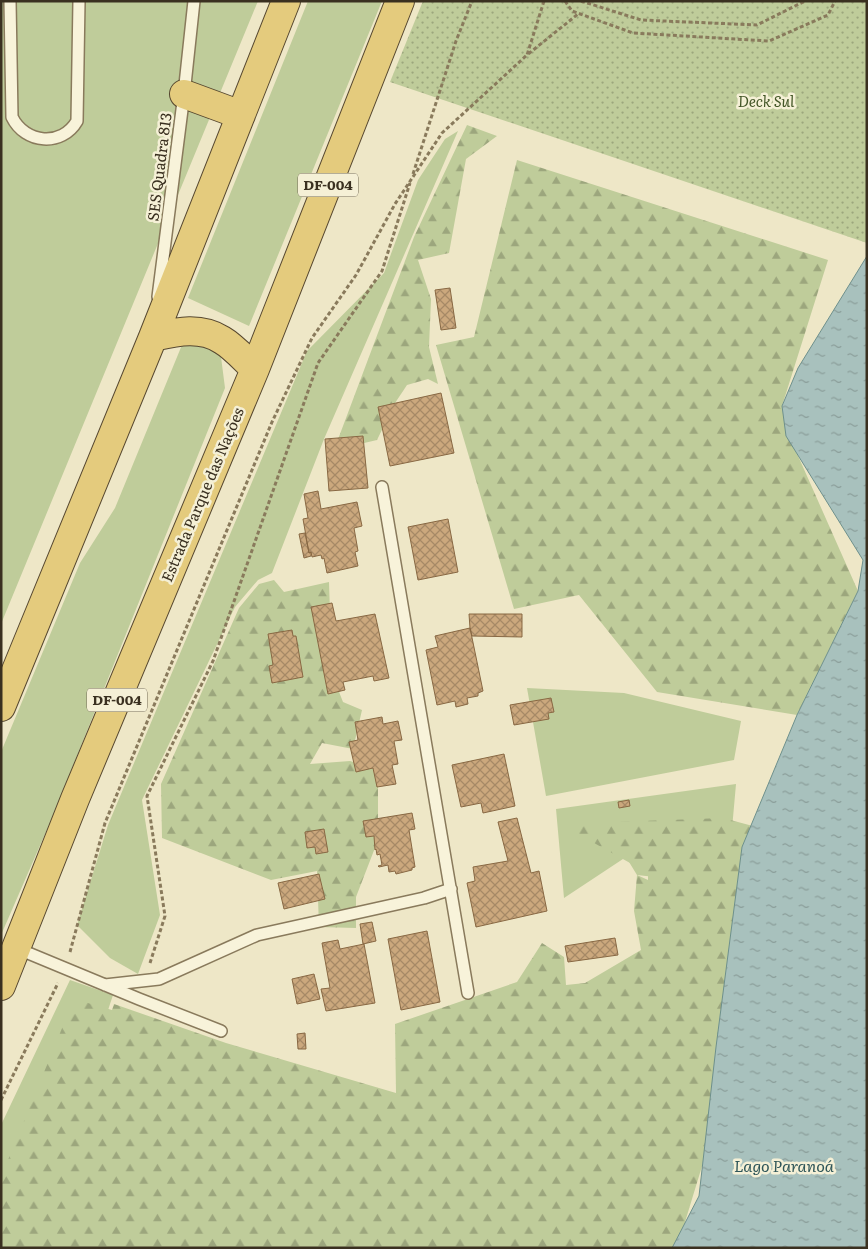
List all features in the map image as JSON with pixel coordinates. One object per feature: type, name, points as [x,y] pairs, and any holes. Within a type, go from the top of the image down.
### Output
[{"type":"highway","points":[[1,707],[153,337],[286,1]]},
{"type":"highway","name":"Estrada Parque das Nações","points":[[1,986],[76,799],[256,369],[400,1]]},
{"type":"highway","points":[[184,94],[241,115]]},
{"type":"highway","points":[[153,337],[180,331],[198,331],[222,340],[256,369]]},
{"type":"lane","points":[[10,1],[12,117],[16,124],[30,135],[49,140],[60,138],[77,121],[79,1]]},
{"type":"lane","name":"SES Quadra 813","points":[[153,337],[194,1]]},
{"type":"lane","points":[[382,487],[468,993]]},
{"type":"lane","points":[[105,985],[159,979],[257,935],[424,898],[451,889]]},
{"type":"lane","points":[[16,948],[222,1030]]},
{"type":"path","points":[[145,980],[165,916],[147,796],[213,661],[318,363],[382,271],[456,41],[472,1]]},
{"type":"path","points":[[527,55],[544,1]]},
{"type":"path","points":[[564,1],[572,11],[633,33],[769,41],[828,16],[835,1]]},
{"type":"path","points":[[581,1],[641,20],[757,25],[805,1]]},
{"type":"path","points":[[1,1100],[65,969],[105,823],[272,422],[312,338],[356,276],[395,204],[442,133],[527,55],[579,14]]},
{"type":"green space","points":[[1,1],[258,1],[1,624]]},
{"type":"green space","points":[[308,1],[382,1],[249,326],[188,298]]},
{"type":"green space","name":"Deck Sul","points":[[423,1],[867,1],[867,243],[390,82]]},
{"type":"green space","points":[[467,125],[497,136],[466,159],[449,253],[418,260],[431,299],[429,347],[438,384],[428,379],[407,385],[395,403],[377,440],[334,450],[414,237]]},
{"type":"green space","points":[[458,131],[324,439],[272,573],[258,580],[235,607],[142,800],[160,915],[138,974],[110,958],[77,925],[108,825],[307,351],[384,273],[418,180],[445,139]]},
{"type":"green space","points":[[517,160],[828,260],[782,406],[795,449],[858,591],[797,715],[657,692],[579,595],[514,609],[436,345],[474,337]]},
{"type":"green space","points":[[184,340],[220,349],[225,388],[52,818],[1,935],[1,752],[80,563],[115,508]]},
{"type":"green space","points":[[274,580],[284,592],[329,582],[332,674],[343,702],[362,710],[353,749],[322,743],[310,764],[350,761],[378,769],[378,840],[356,897],[356,928],[319,927],[317,871],[271,880],[162,838],[161,784],[239,608],[259,584]]},
{"type":"green space","points":[[527,688],[624,693],[741,721],[734,760],[546,796]]},
{"type":"green space","points":[[736,784],[727,885],[637,875],[626,857],[564,898],[556,809]]},
{"type":"green space","points":[[723,818],[779,833],[703,1163],[685,1222],[721,1248],[1,1248],[1,1177],[74,999],[112,1010],[114,1004],[226,1043],[396,1093],[395,1024],[517,982],[542,943],[564,957],[566,985],[585,983],[641,950],[634,911],[637,875],[648,880],[648,873],[560,824]]},
{"type":"green space","points":[[70,980],[113,995],[68,1131],[1,1248],[1,1125]]},
{"type":"water","name":"Lago Paranoá","points":[[867,256],[867,1248],[672,1248],[699,1196],[742,847],[797,715],[858,591],[863,560],[786,436],[782,406],[798,368]]},
{"type":"building","points":[[450,288],[456,328],[441,330],[435,290]]},
{"type":"building","points":[[441,393],[454,453],[390,466],[378,407]]},
{"type":"building","points":[[363,436],[368,488],[329,491],[325,439]]},
{"type":"building","points":[[318,491],[321,509],[357,502],[362,526],[354,528],[358,551],[355,552],[358,566],[327,573],[324,558],[322,559],[321,555],[312,557],[311,552],[309,553],[303,519],[308,518],[304,494]]},
{"type":"building","points":[[448,519],[458,572],[418,580],[408,527]]},
{"type":"building","points":[[305,533],[311,556],[304,558],[299,534]]},
{"type":"building","points":[[332,603],[336,621],[375,614],[389,678],[374,681],[373,676],[343,682],[345,690],[328,694],[311,607]]},
{"type":"building","points":[[469,614],[522,614],[522,637],[472,636]]},
{"type":"building","points":[[470,628],[483,691],[478,693],[478,696],[467,698],[468,704],[456,707],[455,701],[437,705],[426,650],[438,647],[435,636]]},
{"type":"building","points":[[292,630],[293,636],[296,636],[303,677],[272,683],[269,666],[273,665],[268,634]]},
{"type":"building","points":[[551,698],[554,712],[548,713],[549,719],[514,725],[510,705]]},
{"type":"building","points":[[382,717],[383,724],[398,721],[402,740],[394,741],[398,764],[392,765],[396,784],[377,787],[373,768],[356,772],[349,742],[358,740],[355,722]]},
{"type":"building","points":[[504,754],[515,806],[483,813],[481,803],[461,807],[452,765]]},
{"type":"building","points":[[629,800],[630,806],[619,808],[618,802]]},
{"type":"building","points":[[412,813],[415,829],[409,830],[415,867],[412,870],[396,874],[395,871],[389,872],[388,865],[378,866],[382,865],[380,854],[377,855],[375,850],[374,836],[366,837],[363,821]]},
{"type":"building","points":[[517,818],[531,873],[539,871],[547,911],[476,927],[467,883],[475,881],[473,867],[508,861],[498,822]]},
{"type":"building","points":[[324,829],[328,852],[316,854],[315,847],[307,848],[305,832]]},
{"type":"building","points":[[319,874],[325,899],[284,909],[278,883]]},
{"type":"building","points":[[372,922],[376,941],[363,944],[360,924]]},
{"type":"building","points":[[427,931],[440,1002],[401,1010],[388,939]]},
{"type":"building","points":[[615,938],[618,955],[568,962],[565,946]]},
{"type":"building","points":[[338,940],[340,949],[364,944],[375,1003],[326,1011],[321,989],[330,988],[322,943]]},
{"type":"building","points":[[314,974],[320,999],[297,1004],[292,979]]},
{"type":"building","points":[[305,1033],[306,1049],[298,1049],[297,1034]]}]
